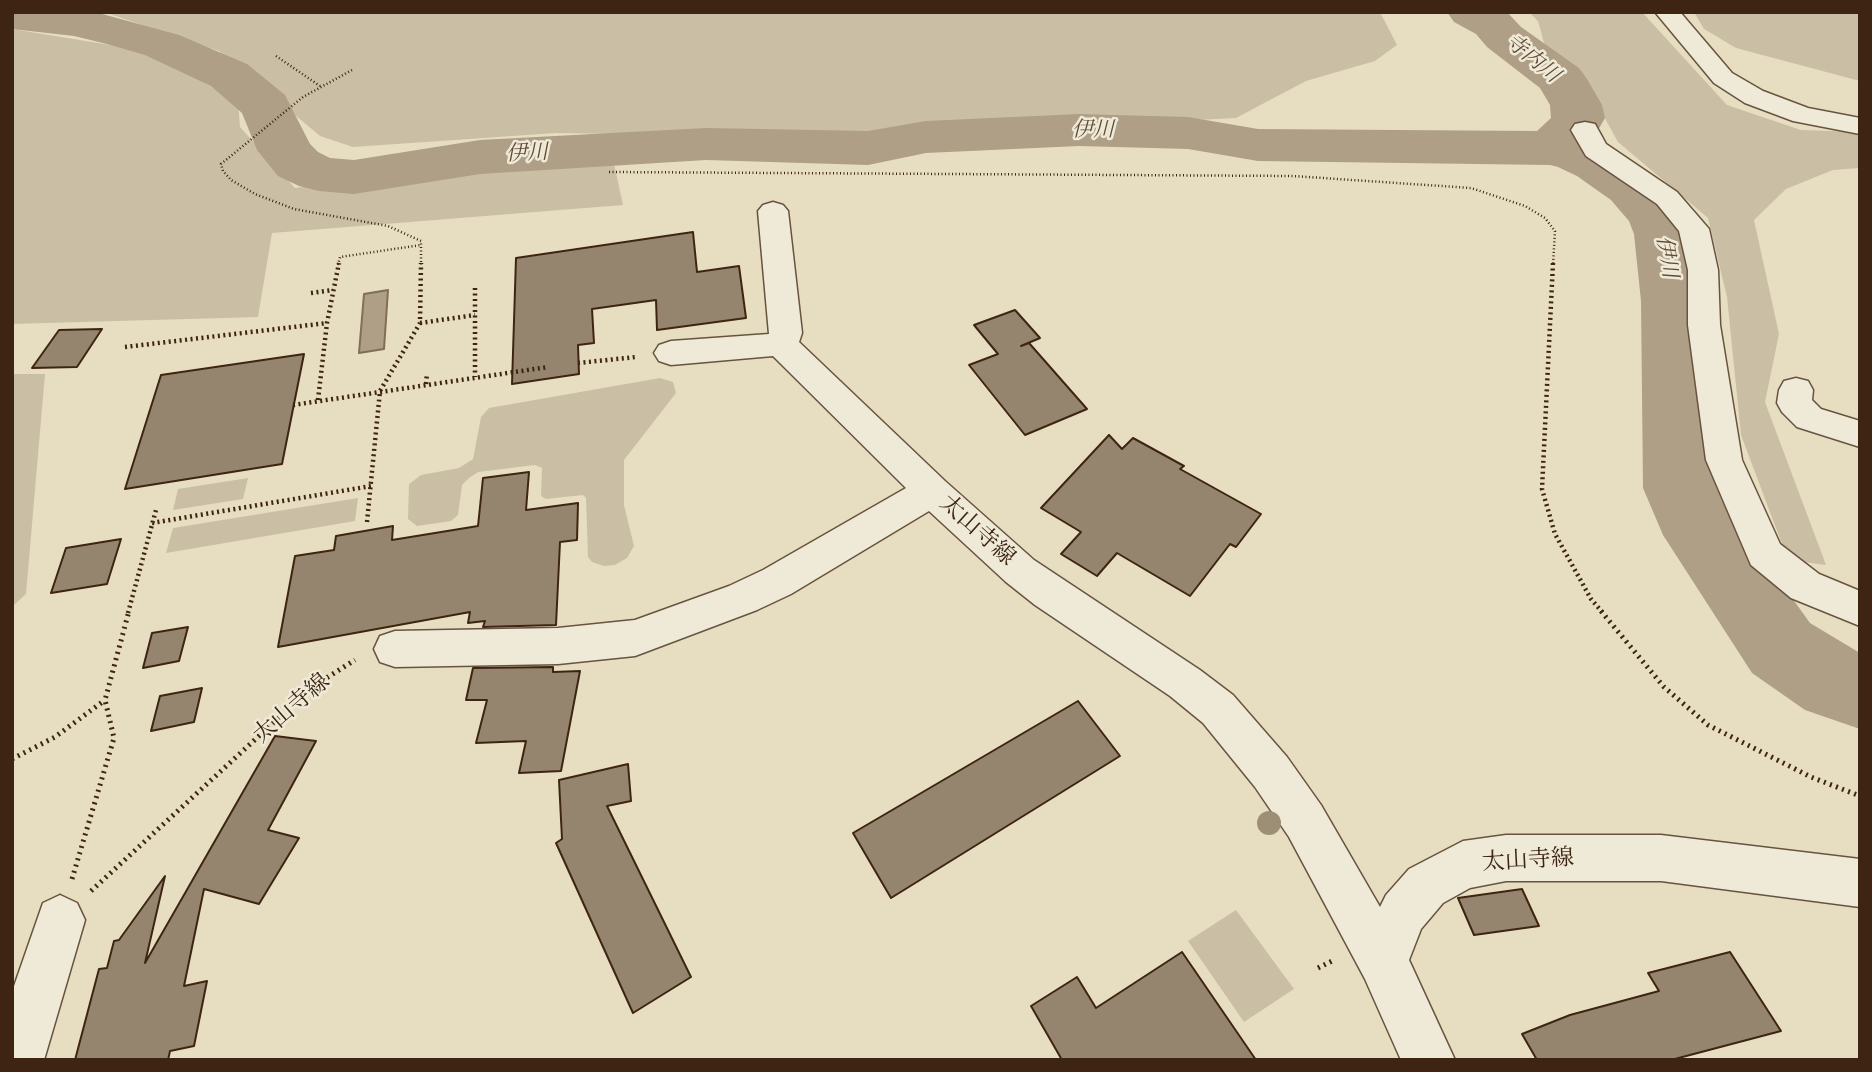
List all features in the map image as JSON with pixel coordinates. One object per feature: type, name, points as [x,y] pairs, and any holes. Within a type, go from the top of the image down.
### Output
[{"type":"street","points":[[1667,12],[1723,78],[1754,97],[1802,115],[1860,126]]},
{"type":"street","points":[[1585,130],[1596,150],[1667,198],[1694,229],[1703,271],[1704,326],[1724,460],[1765,554],[1805,586],[1860,609]]},
{"type":"street","points":[[773,211],[786,333],[781,344]]},
{"type":"street","points":[[671,354],[781,344],[932,491]]},
{"type":"street","points":[[1796,390],[1794,403],[1809,418],[1860,434]]},
{"type":"street","name":"太山寺線","points":[[395,649],[558,646],[635,638],[743,598],[777,582],[932,491],[1020,571],[1185,683],[1218,709],[1271,772],[1305,821],[1382,961]]},
{"type":"street","name":"太山寺線","points":[[1382,961],[1403,912],[1426,886],[1463,865],[1506,858],[1661,858],[1860,883]]},
{"type":"street","points":[[17,1060],[60,920]]},
{"type":"street","points":[[1382,961],[1427,1060]]},
{"type":"path","points":[[275,56],[321,86]]},
{"type":"path","points":[[352,70],[303,97],[221,164],[222,171],[231,180],[255,194],[294,209],[388,226],[421,241],[420,323],[380,391],[367,522]]},
{"type":"path","points":[[609,172],[1293,176],[1471,187],[1525,206],[1545,218],[1555,231],[1542,489],[1555,534],[1591,599],[1664,687],[1708,726],[1811,777],[1860,796]]},
{"type":"path","points":[[318,400],[327,323],[340,257],[421,245]]},
{"type":"path","points":[[475,288],[475,377]]},
{"type":"path","points":[[311,293],[333,290]]},
{"type":"path","points":[[420,323],[475,315]]},
{"type":"path","points":[[125,347],[327,323]]},
{"type":"path","points":[[578,363],[671,354]]},
{"type":"path","points":[[293,405],[548,367]]},
{"type":"path","points":[[426,384],[427,373]]},
{"type":"path","points":[[152,523],[371,486]]},
{"type":"path","points":[[60,920],[114,738],[105,700],[156,510]]},
{"type":"path","name":"太山寺線","points":[[60,920],[312,687],[347,664],[376,651],[395,649]]},
{"type":"path","points":[[12,759],[55,737],[105,700]]},
{"type":"shaded area","points":[[104,12],[1380,12],[1397,45],[1375,61],[1306,81],[1236,118],[851,138],[556,133],[353,147],[320,136],[219,51]]},
{"type":"shaded area","points":[[1529,12],[1642,12],[1727,105],[1801,130],[1860,132],[1860,168],[1833,170],[1786,189],[1754,220],[1779,334],[1765,402],[1826,565],[1788,560],[1741,435],[1727,297],[1708,218],[1618,142],[1591,93],[1546,50],[1538,21]]},
{"type":"shaded area","points":[[1694,12],[1860,12],[1860,81],[1736,48],[1704,29]]},
{"type":"shaded area","points":[[12,29],[123,47],[169,63],[238,101],[240,127],[295,188],[478,163],[613,159],[623,205],[272,233],[258,317],[12,324]]},
{"type":"shaded area","points":[[388,290],[384,349],[359,353],[364,294]]},
{"type":"shaded area","points":[[12,374],[45,374],[26,594],[12,607]]},
{"type":"shaded area","points":[[660,378],[673,382],[676,393],[624,460],[624,505],[634,546],[627,558],[615,565],[604,566],[592,562],[588,557],[586,498],[583,495],[546,499],[541,496],[542,468],[535,465],[478,472],[469,478],[462,485],[458,515],[451,521],[417,526],[408,519],[409,484],[421,475],[459,468],[473,459],[481,417],[489,408]]},
{"type":"shaded area","points":[[248,478],[243,499],[173,510],[178,489]]},
{"type":"shaded area","points":[[358,498],[355,521],[166,553],[173,528]]},
{"type":"shaded area","points":[[1236,910],[1294,989],[1244,1022],[1188,941]]},
{"type":"building","points":[[693,232],[697,272],[739,266],[746,318],[657,330],[656,300],[592,309],[594,343],[578,345],[579,374],[512,384],[516,258]]},
{"type":"building","points":[[1015,310],[1040,338],[1021,346],[1029,343],[1087,409],[1025,435],[969,365],[998,354],[974,325]]},
{"type":"building","points":[[102,329],[77,367],[32,368],[59,330]]},
{"type":"building","points":[[304,354],[282,464],[125,489],[161,375]]},
{"type":"building","points":[[1109,435],[1122,449],[1133,438],[1184,466],[1180,469],[1261,514],[1236,547],[1230,544],[1190,596],[1117,553],[1097,576],[1061,554],[1081,532],[1041,508]]},
{"type":"building","points":[[529,472],[526,510],[578,503],[577,540],[560,542],[556,625],[483,627],[485,621],[468,623],[470,612],[278,647],[295,556],[334,550],[336,536],[393,526],[392,540],[478,526],[483,478]]},
{"type":"building","points":[[121,539],[107,584],[51,593],[66,548]]},
{"type":"building","points":[[188,627],[179,661],[143,668],[152,633]]},
{"type":"building","points":[[553,667],[553,672],[580,671],[561,771],[519,773],[526,741],[476,743],[487,700],[466,700],[473,668]]},
{"type":"building","points":[[202,688],[194,722],[151,731],[160,696]]},
{"type":"building","points":[[1078,701],[1120,756],[891,898],[853,833]]},
{"type":"building","points":[[275,736],[316,741],[268,830],[299,838],[259,904],[204,889],[184,986],[207,981],[194,1046],[170,1051],[168,1060],[75,1060],[99,969],[107,968],[114,941],[119,940],[165,876],[145,963]]},
{"type":"building","points":[[628,764],[631,801],[607,806],[691,977],[633,1013],[556,843],[562,839],[559,780]]},
{"type":"building","points":[[1522,889],[1539,926],[1474,935],[1458,898]]},
{"type":"building","points":[[1182,952],[1256,1060],[1062,1060],[1031,1006],[1077,977],[1096,1008]]},
{"type":"building","points":[[1730,952],[1781,1031],[1671,1060],[1537,1060],[1522,1034],[1570,1015],[1659,991],[1648,973]]},
{"type":"waterway","name":"寺内川","points":[[1471,12],[1493,24],[1504,37],[1561,79],[1576,105],[1578,118],[1573,129],[1551,148]]},
{"type":"waterway","name":"伊川","points":[[12,15],[74,22],[119,32],[162,45],[229,75],[266,106],[285,150],[298,164],[319,174],[354,177],[480,157],[706,144],[868,148],[926,137],[1079,130],[1188,133],[1258,145],[1551,148]]},
{"type":"waterway","name":"伊川","points":[[1551,148],[1578,155],[1597,164],[1631,188],[1656,216],[1664,234],[1673,301],[1680,488],[1690,514],[1781,648],[1835,683],[1860,691]]}]
